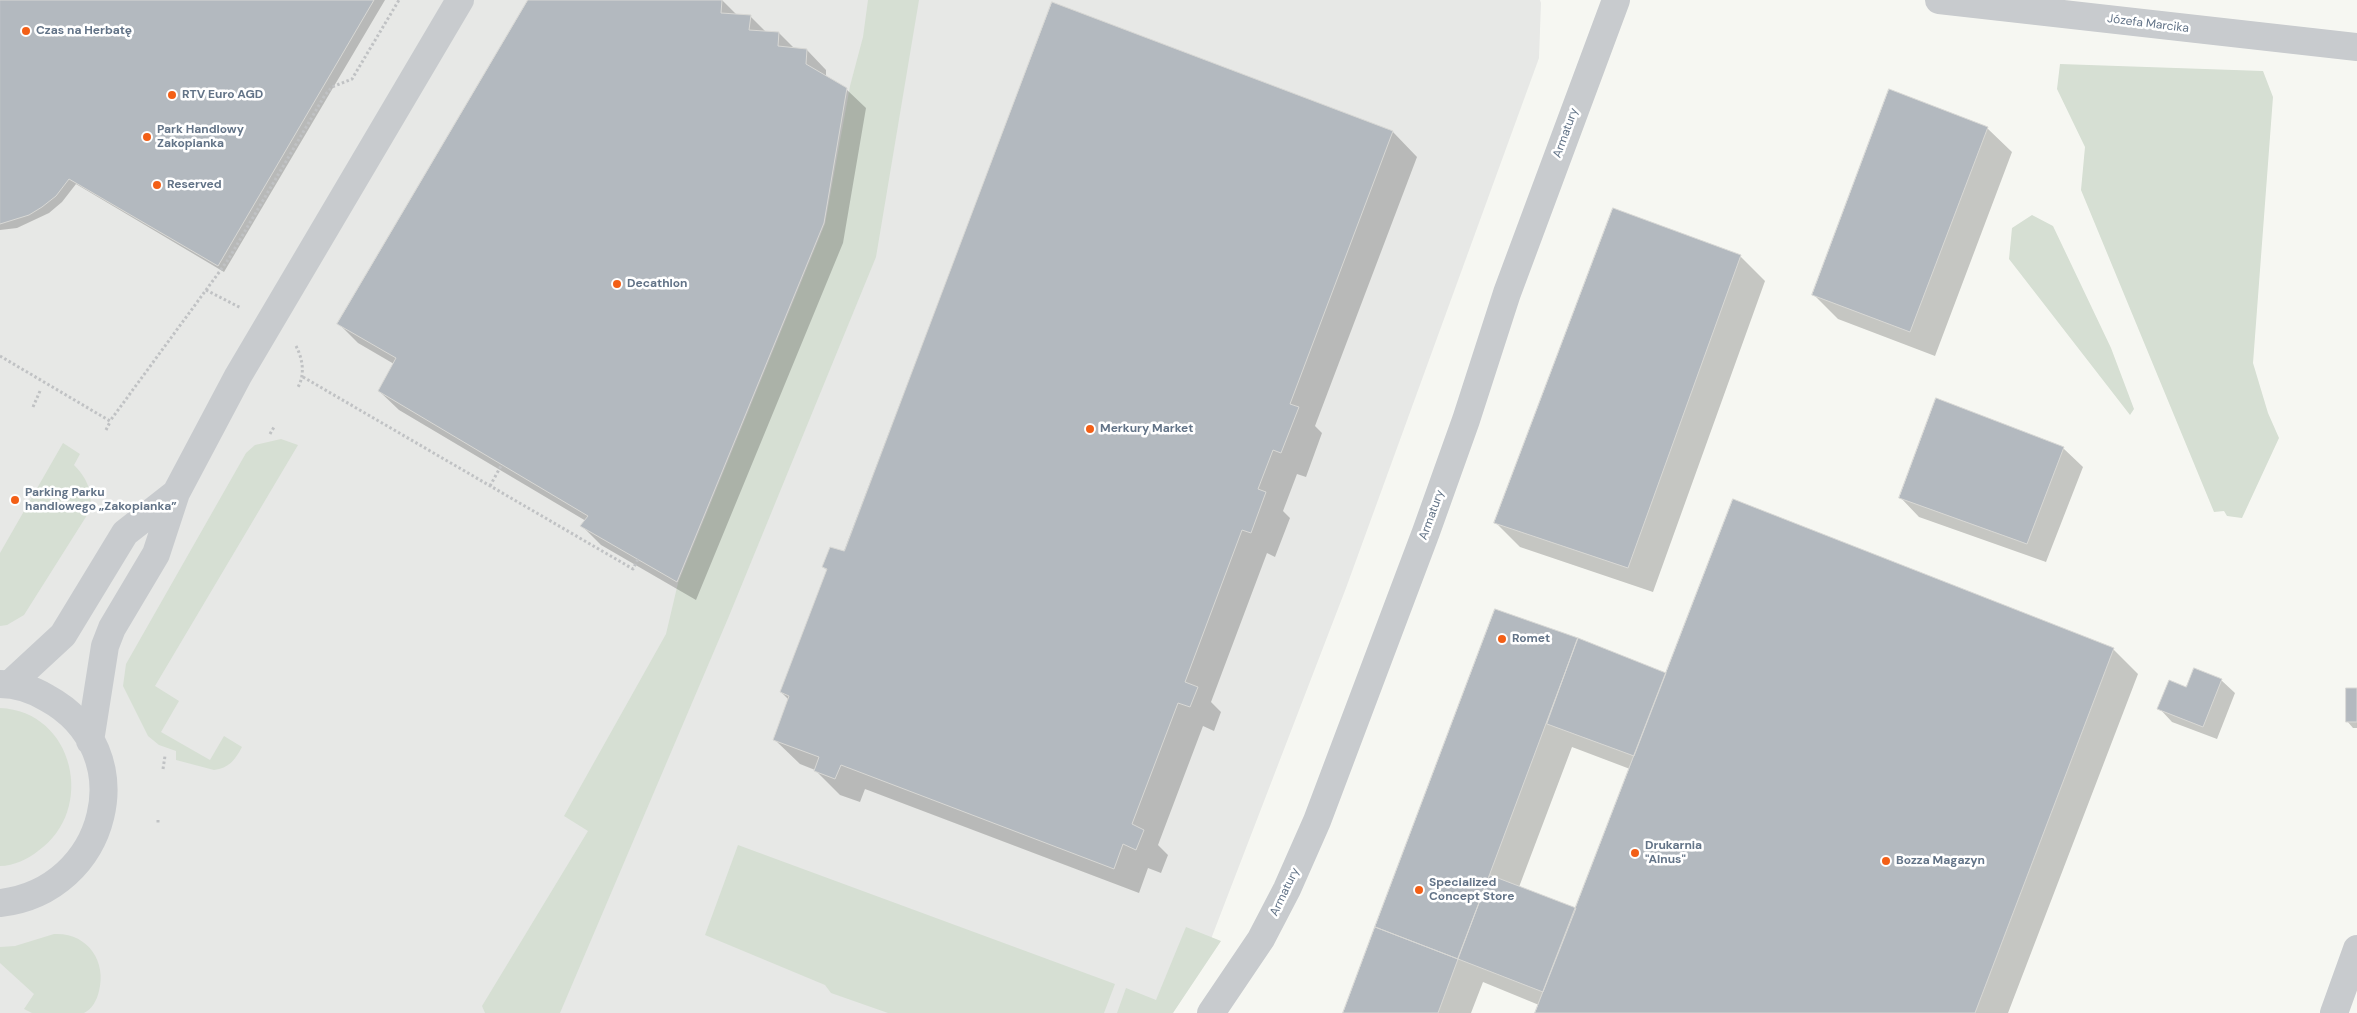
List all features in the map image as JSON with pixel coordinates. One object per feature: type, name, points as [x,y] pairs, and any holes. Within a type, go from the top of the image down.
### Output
[{"type":"street","points":[[90,741],[104,646],[112,628],[156,554],[176,493],[238,376],[460,0]]},
{"type":"street","name":"Armatury","points":[[1211,1013],[1261,939],[1287,890],[1317,821],[1426,532],[1466,420],[1507,293],[1616,0]]},
{"type":"street","name":"Józefa Marcika","points":[[1939,0],[2357,47]]},
{"type":"street","points":[[5,684],[63,635],[125,533],[176,493]]},
{"type":"street","points":[[0,903],[24,899],[45,890],[64,878],[82,859],[95,835],[102,810],[103,784],[99,762],[90,741],[76,720],[57,703],[35,691],[5,684]]},
{"type":"street","points":[[2334,1013],[2357,948]]},
{"type":"path","points":[[106,430],[110,421],[228,260],[325,96],[332,87],[352,79],[399,0]]},
{"type":"path","points":[[206,290],[245,310]]},
{"type":"path","points":[[292,339],[299,352],[303,377],[298,387]]},
{"type":"path","points":[[0,356],[110,421]]},
{"type":"path","points":[[303,377],[633,569],[638,559]]},
{"type":"path","points":[[33,407],[40,391]]},
{"type":"path","points":[[270,434],[274,427]]},
{"type":"path","points":[[490,486],[502,464]]},
{"type":"path","points":[[163,769],[165,756]]},
{"type":"path","points":[[158,820],[158,825]]},
{"type":"shaded area","points":[[0,0],[1540,0],[1541,3],[1539,58],[1346,588],[1211,939],[1154,1013],[0,1013]]},
{"type":"shaded area","points":[[868,0],[919,0],[876,257],[729,616],[560,1013],[485,1013],[482,1006],[588,831],[564,816],[666,634],[678,583],[825,224],[850,86],[863,37]]},
{"type":"shaded area","points":[[2060,64],[2263,71],[2273,97],[2253,363],[2268,413],[2279,438],[2242,518],[2227,516],[2224,511],[2214,512],[2081,190],[2085,147],[2057,89]]},
{"type":"shaded area","points":[[2032,215],[2053,226],[2111,348],[2134,409],[2130,415],[2009,259],[2012,228]]},
{"type":"shaded area","points":[[281,439],[298,445],[155,686],[179,701],[161,732],[210,760],[224,736],[242,747],[231,763],[214,770],[176,760],[176,751],[159,745],[148,736],[123,686],[126,664],[246,453],[255,445]]},
{"type":"shaded area","points":[[63,443],[80,454],[74,465],[83,475],[90,492],[89,512],[24,615],[7,625],[0,626],[0,553]]},
{"type":"shaded area","points":[[0,708],[25,713],[45,726],[60,744],[69,765],[71,789],[67,812],[56,833],[30,857],[5,866],[0,866]]},
{"type":"shaded area","points":[[738,845],[1115,984],[1104,1013],[888,1013],[831,993],[825,985],[705,935]]},
{"type":"shaded area","points":[[1186,927],[1221,941],[1173,1013],[1117,1013],[1126,988],[1156,1000]]},
{"type":"shaded area","points":[[54,934],[66,935],[85,943],[97,959],[101,980],[99,991],[94,1004],[84,1013],[32,1013],[24,1009],[34,994],[0,963],[0,947],[15,946]]},
{"type":"building","name":"Park Handlowy Zakopianka","points":[[0,0],[374,0],[218,266],[69,179],[56,196],[42,207],[29,215],[0,224]]},
{"type":"building","points":[[528,0],[722,0],[721,13],[751,15],[749,30],[779,32],[778,46],[807,49],[806,64],[847,88],[824,223],[677,582],[580,526],[588,516],[378,391],[396,358],[337,324]]},
{"type":"building","name":"Merkury Market","points":[[1052,2],[1393,131],[1290,404],[1299,407],[1281,453],[1273,450],[1258,489],[1266,492],[1251,533],[1242,530],[1185,682],[1198,687],[1190,707],[1178,703],[1132,824],[1144,830],[1136,850],[1123,844],[1114,869],[841,765],[835,779],[814,771],[819,757],[773,740],[789,696],[780,692],[827,569],[822,567],[830,547],[844,551]]},
{"type":"building","points":[[1889,89],[1988,127],[1910,332],[1812,295]]},
{"type":"building","points":[[1613,208],[1741,255],[1628,568],[1494,523]]},
{"type":"building","points":[[1936,398],[2064,447],[2027,544],[1899,498]]},
{"type":"building","points":[[1733,499],[2114,648],[1975,1013],[1535,1013]]},
{"type":"building","points":[[1495,609],[1578,638],[1458,959],[1375,927]]},
{"type":"building","points":[[1578,638],[1666,673],[1634,756],[1547,724]]},
{"type":"building","points":[[2194,668],[2222,679],[2203,727],[2157,709],[2169,680],[2186,687]]},
{"type":"building","points":[[2346,688],[2357,688],[2357,722],[2346,722]]},
{"type":"building","points":[[1490,875],[1576,908],[1543,992],[1458,959]]},
{"type":"building","points":[[1375,927],[1458,959],[1438,1013],[1343,1013]]},
{"type":"place","name":"Czas na Herbatę","points":[[26,31]]},
{"type":"place","name":"RTV Euro AGD","points":[[172,95]]},
{"type":"place","name":"Park Handlowy Zakopianka","points":[[147,137]]},
{"type":"place","name":"Reserved","points":[[157,185]]},
{"type":"place","name":"Decathlon","points":[[617,284]]},
{"type":"place","name":"Merkury Market","points":[[1090,429]]},
{"type":"place","name":"Parking Parku handlowego „Zakopianka”","points":[[15,500]]},
{"type":"place","name":"Romet","points":[[1502,639]]},
{"type":"place","name":"Drukarnia \"Alnus\"","points":[[1635,853]]},
{"type":"place","name":"Bozza Magazyn","points":[[1886,861]]},
{"type":"place","name":"Specialized Concept Store","points":[[1419,890]]}]
